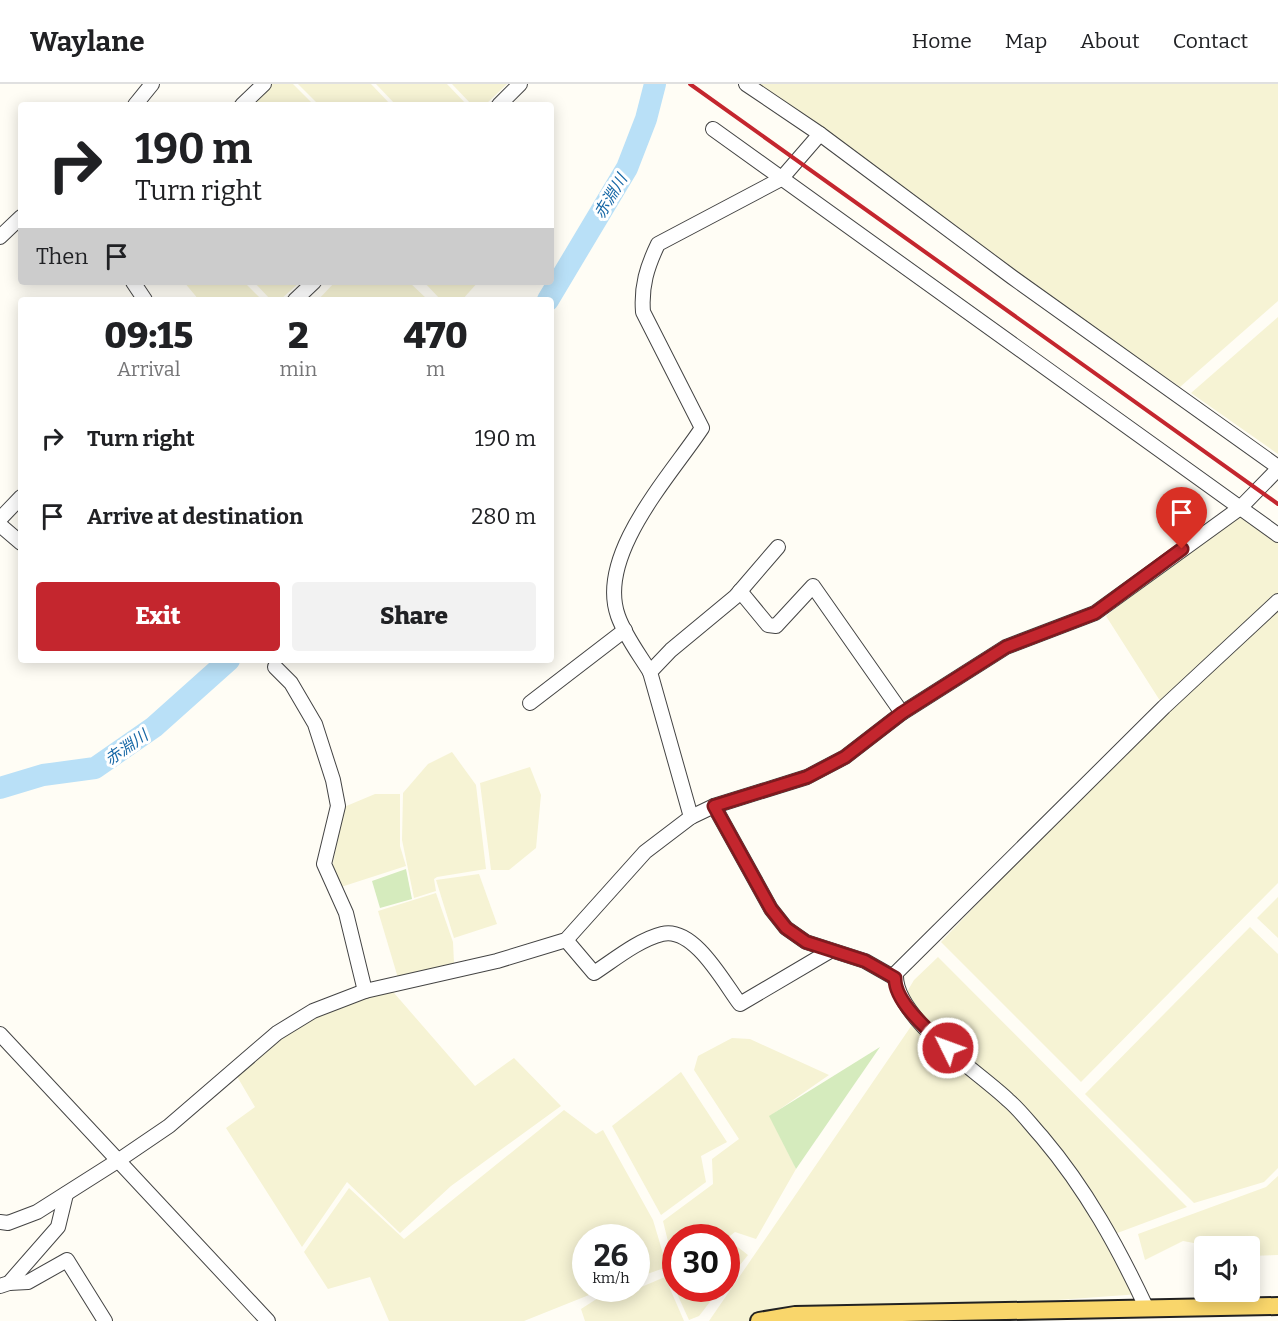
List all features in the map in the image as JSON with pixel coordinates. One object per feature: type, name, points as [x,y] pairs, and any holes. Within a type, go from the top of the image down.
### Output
[{"type":"main road","points":[[759,1321],[795,1315],[1278,1306]]},
{"type":"street","points":[[245,102],[264,84]]},
{"type":"street","points":[[501,102],[520,84]]},
{"type":"street","points":[[0,1222],[8,1223],[24,1218],[119,1160],[169,1126],[277,1033],[313,1011],[365,992],[497,961],[566,940],[638,859],[691,817],[714,806],[807,777],[845,757],[902,713],[1006,647],[1095,613],[1240,508],[1278,468],[1012,278],[820,134],[746,84]]},
{"type":"street","points":[[137,102],[149,86]]},
{"type":"street","points":[[713,129],[1278,534]]},
{"type":"street","points":[[691,817],[650,672],[617,614],[613,586],[623,552],[640,514],[702,428],[643,312],[641,291],[648,265],[658,244],[781,179],[820,134]]},
{"type":"street","points":[[0,237],[18,220]]},
{"type":"street","points":[[298,297],[311,285]]},
{"type":"street","points":[[0,519],[18,500]]},
{"type":"street","points":[[0,525],[18,540]]},
{"type":"street","points":[[650,672],[740,591],[778,547]]},
{"type":"street","points":[[740,591],[768,625],[776,626],[813,586],[902,713]]},
{"type":"street","points":[[1147,1309],[1093,1204],[1051,1149],[1010,1101],[915,1017],[901,996],[895,978],[896,973],[1164,707],[1278,601]]},
{"type":"street","points":[[530,703],[625,630]]},
{"type":"street","points":[[275,668],[291,683],[315,724],[333,780],[338,806],[324,864],[346,913],[365,992]]},
{"type":"street","points":[[714,806],[771,909],[786,928],[806,942],[865,961],[895,978]]},
{"type":"street","points":[[566,940],[594,973],[647,940],[664,933],[685,938],[701,950],[740,1004],[830,951]]},
{"type":"street","points":[[0,1034],[268,1321]]},
{"type":"street","points":[[5,1285],[58,1227],[66,1194]]},
{"type":"street","points":[[5,1285],[28,1282],[67,1260],[105,1321]]},
{"type":"shaded area","points":[[271,84],[293,84],[311,102],[253,102]]},
{"type":"shaded area","points":[[298,84],[371,84],[388,102],[316,102]]},
{"type":"shaded area","points":[[376,84],[447,84],[464,102],[393,102]]},
{"type":"shaded area","points":[[452,84],[507,84],[488,102],[469,102]]},
{"type":"shaded area","points":[[745,84],[1278,84],[1278,301],[1180,387]]},
{"type":"shaded area","points":[[186,285],[247,285],[259,297],[196,297]]},
{"type":"shaded area","points":[[257,285],[297,285],[283,297],[268,297]]},
{"type":"shaded area","points":[[332,285],[412,285],[425,297],[321,297]]},
{"type":"shaded area","points":[[427,285],[475,285],[465,297],[438,297]]},
{"type":"shaded area","points":[[1278,317],[1278,454],[1191,393]]},
{"type":"shaded area","points":[[1235,510],[1278,542],[1278,883],[1081,1082],[941,942],[1164,707],[1106,616]]},
{"type":"shaded area","points":[[452,752],[476,785],[486,869],[437,877],[434,879],[436,891],[414,898],[402,840],[403,793],[428,764]]},
{"type":"shaded area","points":[[530,767],[541,795],[536,848],[509,870],[491,870],[480,783]]},
{"type":"shaded area","points":[[375,794],[400,794],[400,846],[406,866],[341,887],[332,868],[344,807]]},
{"type":"shaded area","points":[[479,874],[497,924],[454,938],[436,880]]},
{"type":"shaded area","points":[[436,893],[453,942],[454,963],[398,978],[378,911]]},
{"type":"shaded area","points":[[1278,897],[1278,938],[1257,918]]},
{"type":"shaded area","points":[[1250,927],[1278,954],[1278,1168],[1264,1182],[1194,1203],[1085,1094]]},
{"type":"shaded area","points":[[938,957],[1187,1207],[1112,1235],[1140,1294],[768,1321],[709,1321],[722,1302],[740,1302],[740,1276],[916,1019],[905,995],[914,980]]},
{"type":"shaded area","points":[[388,986],[475,1086],[514,1058],[561,1106],[451,1186],[400,1233],[347,1182],[302,1247],[226,1128],[255,1107],[235,1073],[302,1022]]},
{"type":"shaded area","points":[[732,1038],[750,1039],[829,1075],[770,1116],[796,1169],[756,1239],[740,1234],[740,1224],[664,1224],[663,1221],[713,1184],[712,1159],[739,1139],[694,1070],[698,1056]]},
{"type":"shaded area","points":[[681,1072],[727,1142],[701,1156],[706,1182],[661,1215],[612,1126]]},
{"type":"shaded area","points":[[564,1110],[596,1134],[603,1130],[653,1220],[662,1250],[662,1269],[650,1273],[650,1224],[572,1224],[572,1302],[524,1321],[389,1321],[370,1277],[328,1289],[304,1252],[349,1188],[404,1239]]},
{"type":"shaded area","points":[[1278,1176],[1278,1255],[1260,1256],[1260,1236],[1194,1236],[1194,1243],[1183,1241],[1145,1260],[1138,1234],[1266,1187]]},
{"type":"shaded area","points":[[740,1249],[748,1255],[740,1265]]},
{"type":"shaded area","points":[[662,1278],[662,1302],[676,1302],[684,1321],[585,1321],[581,1309],[592,1302],[650,1302],[650,1283]]},
{"type":"shaded area","points":[[681,1302],[710,1302],[699,1316],[689,1320]]},
{"type":"green space","points":[[406,869],[412,899],[380,908],[372,881]]},
{"type":"green space","points":[[880,1047],[796,1169],[769,1116]]},
{"type":"waterway","name":"赤淵川","points":[[550,297],[627,168],[646,119],[655,84]]},
{"type":"waterway","name":"赤淵川","points":[[0,788],[43,775],[95,768],[154,727],[226,663]]},
{"type":"railway","points":[[690,84],[1278,504]]},
{"type":"route","points":[[948,1048],[915,1017],[901,996],[895,978],[865,961],[806,942],[786,928],[771,909],[714,806],[807,777],[845,757],[902,713],[1006,647],[1095,613],[1182,549]]}]
